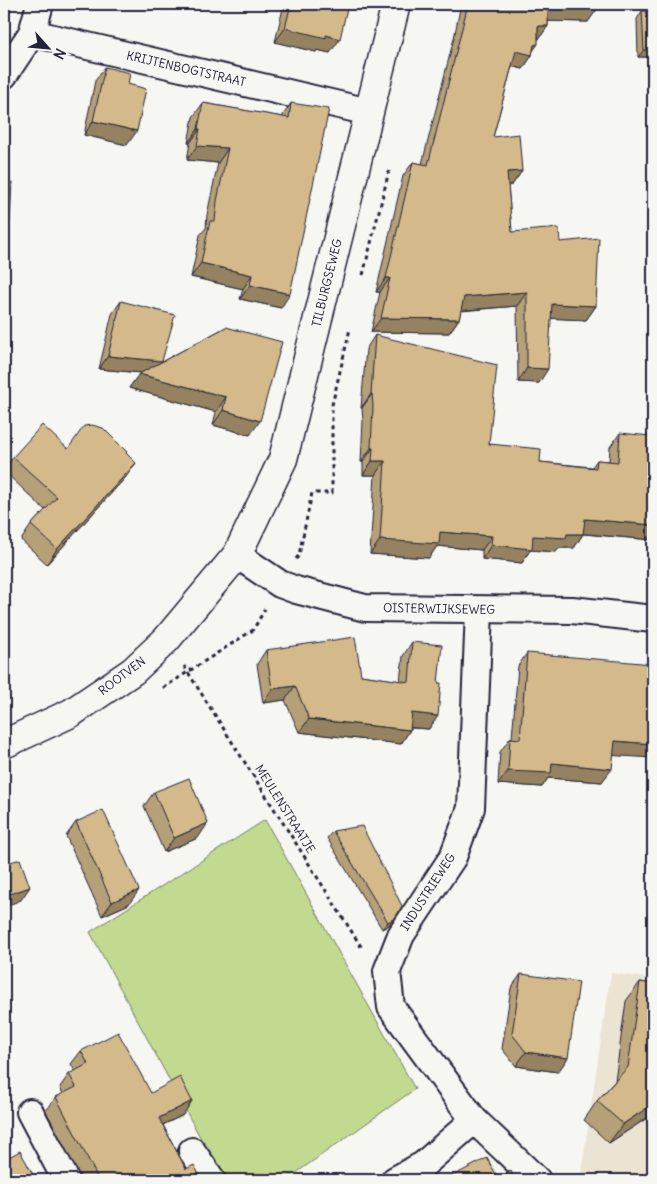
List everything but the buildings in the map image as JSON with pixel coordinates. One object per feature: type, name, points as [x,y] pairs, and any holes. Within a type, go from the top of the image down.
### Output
[{"type":"street","points":[[4,75],[32,33],[40,4]]},
{"type":"street","name":"TILBURGSEWEG","points":[[237,555],[283,459],[396,4]]},
{"type":"street","name":"KRIJTENBOGTSTRAAT","points":[[32,33],[369,112]]},
{"type":"street","name":"OISTERWIJKSEWEG","points":[[237,555],[280,584],[366,608],[572,610],[653,619]]},
{"type":"street","name":"ROOTVEN","points":[[4,744],[71,713],[133,671],[166,640],[237,555]]},
{"type":"street","name":"INDUSTRIEWEG","points":[[479,610],[471,808],[453,857],[401,934],[387,971],[388,989],[391,1007],[474,1120],[537,1180]]},
{"type":"street","points":[[30,1112],[66,1180]]},
{"type":"street","points":[[396,1180],[423,1165],[474,1120]]},
{"type":"street","points":[[192,1151],[212,1180]]},
{"type":"path","name":"MEULENSTRAATJE","points":[[166,640],[388,989]]},
{"type":"shaded area","points":[[611,973],[653,979],[653,1180],[580,1180]]},
{"type":"green space","points":[[265,820],[415,1089],[286,1180],[223,1180],[90,932]]}]
